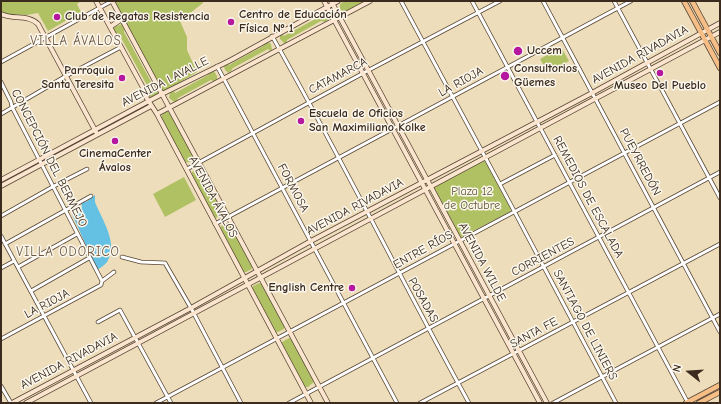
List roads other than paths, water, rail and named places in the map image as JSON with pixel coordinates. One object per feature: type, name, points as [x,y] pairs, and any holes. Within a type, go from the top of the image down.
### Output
[{"type":"main road","name":"AVENIDA ÁVALOS","points":[[96,1],[311,403]]},
{"type":"main road","name":"AVENIDA ÁVALOS","points":[[112,1],[328,403]]},
{"type":"main road","name":"AVENIDA WILDE","points":[[324,1],[540,403]]},
{"type":"main road","name":"AVENIDA LAVALLE","points":[[1,180],[40,162],[162,94],[327,7],[332,2],[338,1]]},
{"type":"main road","name":"AVENIDA LAVALLE","points":[[157,114],[370,1]]},
{"type":"main road","points":[[684,1],[720,68]]},
{"type":"main road","points":[[692,1],[720,53]]},
{"type":"main road","name":"AVENIDA WILDE","points":[[332,2],[547,403]]},
{"type":"main road","points":[[1,14],[6,16],[33,19],[38,24],[96,132]]},
{"type":"main road","points":[[110,27],[122,19]]},
{"type":"main road","name":"AVENIDA RIVADAVIA","points":[[11,403],[191,308],[311,241],[422,184],[482,150],[592,93],[720,23]]},
{"type":"main road","name":"AVENIDA RIVADAVIA","points":[[26,403],[720,32]]},
{"type":"main road","name":"AVENIDA LAVALLE","points":[[96,132],[151,106]]},
{"type":"main road","points":[[563,108],[566,114]]},
{"type":"main road","name":"AVENIDA LAVALLE","points":[[1,186],[40,162]]},
{"type":"main road","points":[[687,403],[720,385]]},
{"type":"main road","points":[[699,403],[720,392]]},
{"type":"street","points":[[1,62],[112,1]]},
{"type":"street","name":"SANTIAGO DE LINIERS","points":[[401,1],[616,403]]},
{"type":"street","name":"REMEDIOS DE ESCALADA","points":[[472,1],[556,155],[687,403]]},
{"type":"street","name":"CATAMARCA","points":[[187,169],[253,132],[500,1]]},
{"type":"street","name":"PUEYRREDÓN","points":[[543,1],[720,332]]},
{"type":"street","points":[[614,1],[720,198]]},
{"type":"street","name":"LA RIOJA","points":[[216,224],[631,1]]},
{"type":"street","name":"POSADAS","points":[[272,36],[367,212],[398,274],[469,403]]},
{"type":"street","points":[[1,114],[66,76],[121,47]]},
{"type":"street","name":"FORMOSA","points":[[217,66],[398,403]]},
{"type":"street","name":"CONCEPCIÓN DEL BERMEJO","points":[[1,82],[12,107],[54,186],[102,283]]},
{"type":"street","name":"ENTRE RÍOS","points":[[156,403],[720,102]]},
{"type":"street","points":[[500,184],[556,155]]},
{"type":"street","points":[[1,216],[54,186],[87,170]]},
{"type":"street","name":"CORRIENTES","points":[[289,403],[720,172]]},
{"type":"street","points":[[5,244],[66,211],[68,208],[90,196]]},
{"type":"street","points":[[18,267],[78,234]]},
{"type":"street","points":[[1,236],[91,403]]},
{"type":"street","name":"SANTA FE","points":[[420,403],[720,244]]},
{"type":"street","points":[[122,257],[141,262],[165,263],[194,313],[242,403]]},
{"type":"street","points":[[30,291],[89,258]]},
{"type":"street","points":[[1,268],[14,261]]},
{"type":"street","name":"LA RIOJA","points":[[1,338],[44,316],[102,283],[114,272]]},
{"type":"street","points":[[98,322],[120,310],[171,403]]},
{"type":"street","points":[[553,403],[720,314]]},
{"type":"street","points":[[1,386],[11,403]]},
{"type":"water","points":[[95,195],[95,202],[108,232],[111,247],[107,262],[97,270],[72,214],[80,211],[82,207],[81,202],[86,202]]},
{"type":"place","name":"Club de Regatas Resistencia","points":[[57,17]]},
{"type":"place","name":"Centro de Educación Física Nº 1","points":[[231,22]]},
{"type":"place","name":"Uccem","points":[[518,51]]},
{"type":"place","name":"Museo Del Pueblo","points":[[660,73]]},
{"type":"place","name":"Consultorios Güemes","points":[[505,76]]},
{"type":"place","name":"Parroquia Santa Teresita","points":[[122,78]]},
{"type":"place","name":"Escuela de Oficios San Maximiliano Kolke","points":[[301,121]]},
{"type":"place","name":"CinemaCenter Ávalos","points":[[115,141]]},
{"type":"place","name":"English Centre","points":[[352,288]]},
{"type":"district","name":"VILLA ÁVALOS","points":[[76,41]]},
{"type":"district","name":"VILLA ODORICO","points":[[68,252]]},
{"type":"park label","name":"Plaza 12 de Octubre","points":[[472,199]]}]
